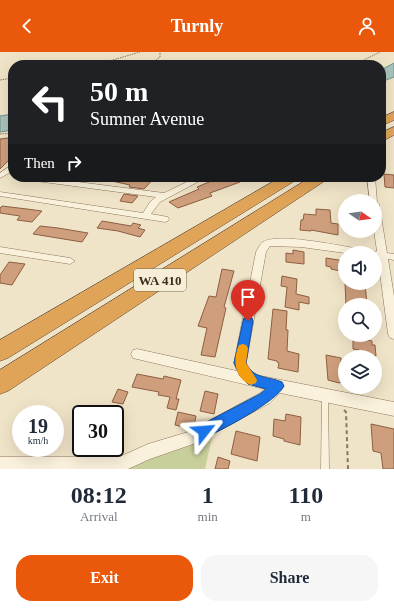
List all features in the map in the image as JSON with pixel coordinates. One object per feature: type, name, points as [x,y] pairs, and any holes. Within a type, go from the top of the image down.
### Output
[{"type":"highway","name":"WA 410","points":[[0,351],[283,182]]},
{"type":"highway","name":"WA 410","points":[[0,383],[313,182]]},
{"type":"street","points":[[59,182],[166,196]]},
{"type":"street","points":[[146,216],[153,204],[193,182]]},
{"type":"street","points":[[372,182],[373,194]]},
{"type":"street","points":[[0,194],[165,218]]},
{"type":"street","points":[[252,380],[244,372],[240,363],[261,252],[264,245],[270,242],[284,242],[338,249]]},
{"type":"street","points":[[0,250],[70,261]]},
{"type":"street","points":[[382,255],[394,257]]},
{"type":"street","points":[[382,271],[394,334]]},
{"type":"street","points":[[137,354],[278,386],[394,409]]},
{"type":"street","points":[[0,465],[119,465],[148,452],[191,438],[265,398],[278,386]]},
{"type":"lane","points":[[325,395],[325,469]]},
{"type":"path","points":[[113,60],[140,52]]},
{"type":"path","points":[[364,60],[380,52]]},
{"type":"path","points":[[340,406],[346,412],[348,469]]},
{"type":"green space","points":[[213,433],[205,469],[127,469],[149,456],[167,453],[195,443]]},
{"type":"water","points":[[394,63],[394,77],[386,80],[386,67]]},
{"type":"water","points":[[8,115],[8,131],[0,132],[0,116]]},
{"type":"building","points":[[8,138],[8,161],[0,169],[0,139]]},
{"type":"building","points":[[386,174],[394,175],[394,188],[385,187]]},
{"type":"building","points":[[116,182],[150,182],[144,189],[129,187],[130,185]]},
{"type":"building","points":[[209,182],[240,182],[210,193],[212,196],[178,208],[169,202],[199,189],[197,187]]},
{"type":"building","points":[[124,194],[138,196],[132,203],[120,201]]},
{"type":"building","points":[[2,206],[42,211],[32,222],[17,220],[20,216],[0,213],[0,208]]},
{"type":"building","points":[[316,209],[330,210],[331,223],[338,224],[338,235],[311,230],[300,230],[301,220],[303,220],[304,214],[316,215]]},
{"type":"building","points":[[102,221],[131,226],[133,223],[141,225],[138,228],[145,230],[140,237],[118,231],[97,228]]},
{"type":"building","points":[[40,226],[88,233],[82,242],[33,234]]},
{"type":"building","points":[[293,250],[304,252],[304,264],[286,262],[286,253],[293,254]]},
{"type":"building","points":[[326,258],[338,260],[338,270],[326,266]]},
{"type":"building","points":[[9,262],[25,264],[12,285],[0,283],[0,275]]},
{"type":"building","points":[[222,269],[234,271],[224,307],[226,308],[215,357],[201,355],[207,328],[198,326],[209,296],[216,297]]},
{"type":"building","points":[[282,276],[297,279],[296,294],[309,297],[309,304],[299,302],[299,310],[285,307],[287,287],[281,286]]},
{"type":"building","points":[[345,290],[366,290],[366,298],[346,298]]},
{"type":"building","points":[[273,309],[287,311],[287,351],[299,354],[298,372],[278,368],[279,363],[277,361],[268,359]]},
{"type":"building","points":[[353,342],[372,342],[372,345],[375,345],[375,350],[359,350],[353,349]]},
{"type":"building","points":[[326,355],[338,357],[338,383],[328,380]]},
{"type":"building","points":[[137,374],[163,379],[164,376],[181,380],[176,399],[179,399],[176,410],[167,408],[170,397],[158,395],[159,392],[132,387]]},
{"type":"building","points":[[118,389],[128,392],[123,404],[112,402]]},
{"type":"building","points":[[205,391],[218,394],[214,414],[200,411]]},
{"type":"building","points":[[178,412],[196,416],[194,426],[189,425],[188,428],[175,425]]},
{"type":"building","points":[[286,414],[301,417],[300,445],[284,441],[284,439],[273,436],[274,419],[285,421]]},
{"type":"building","points":[[371,424],[394,429],[394,469],[383,469],[381,453],[373,451]]},
{"type":"building","points":[[236,431],[260,437],[257,461],[231,454]]},
{"type":"building","points":[[218,457],[230,461],[228,469],[215,469]]},
{"type":"slow traffic","points":[[243,348],[240,363],[244,372],[251,380]]},
{"type":"route","points":[[204,431],[265,398],[278,386],[252,380],[244,372],[240,363],[248,321]]}]
